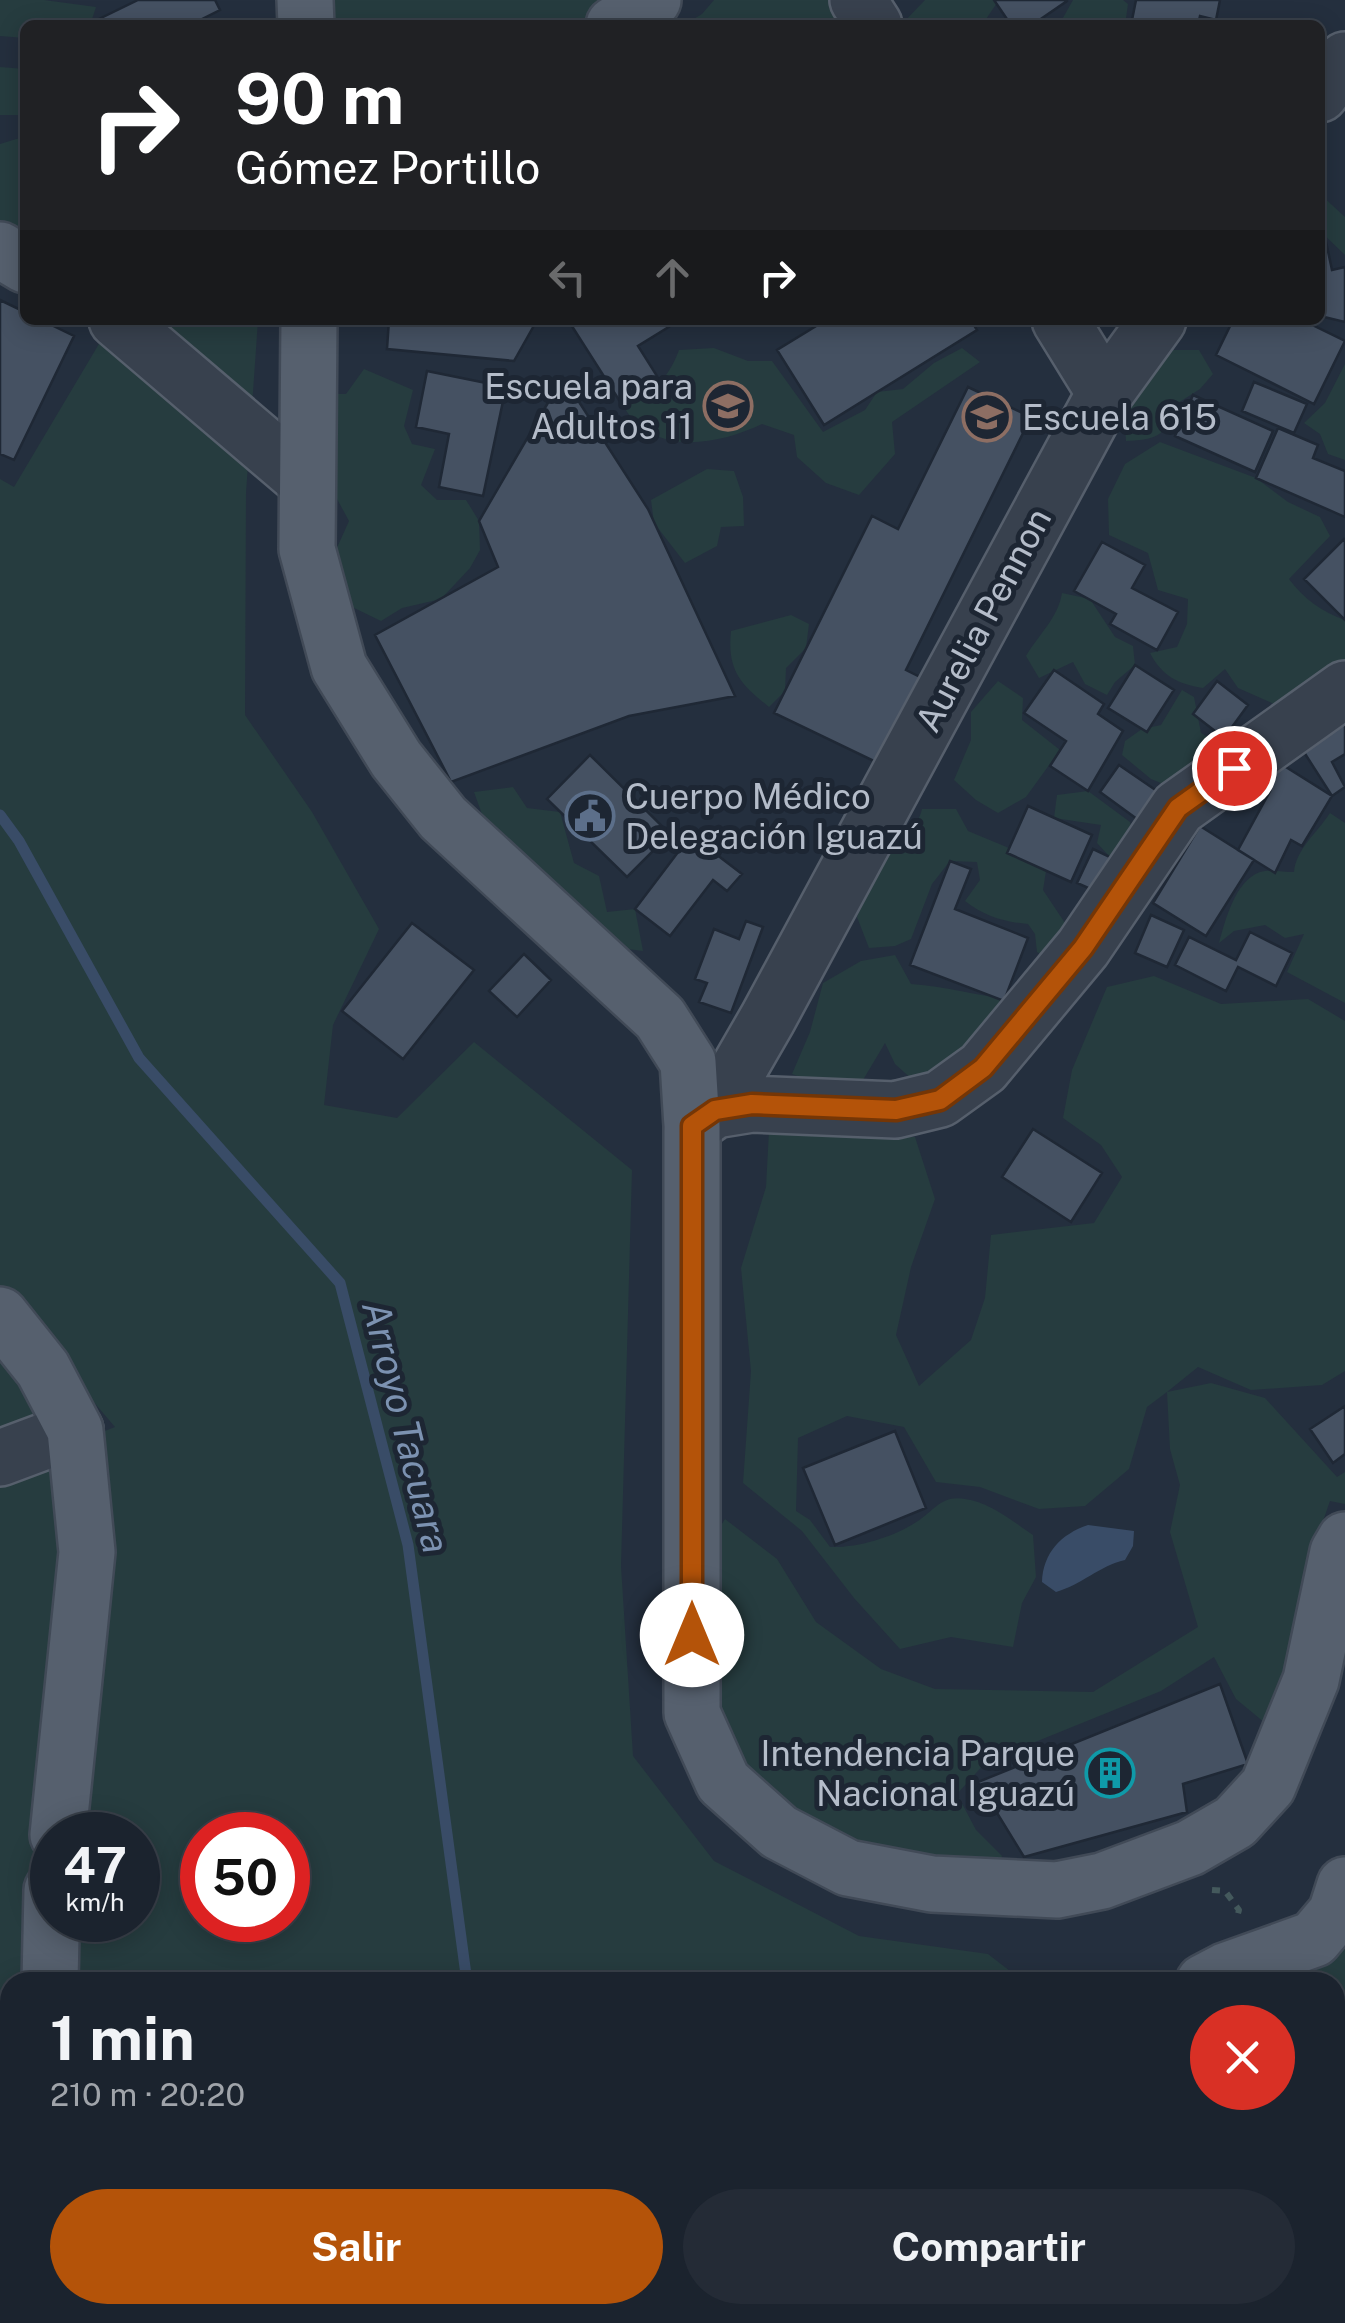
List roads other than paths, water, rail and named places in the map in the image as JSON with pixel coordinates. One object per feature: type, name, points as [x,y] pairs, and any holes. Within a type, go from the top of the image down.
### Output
[{"type":"main road","points":[[622,20],[653,0]]},
{"type":"main road","points":[[309,325],[308,549],[339,667],[396,759],[444,818],[660,1018],[688,1062],[703,1118],[692,1713],[723,1782],[779,1832],[848,1868],[932,1884],[1057,1890],[1102,1882],[1190,1848],[1235,1822],[1268,1786],[1311,1680],[1338,1552],[1345,1540]]},
{"type":"main road","points":[[0,1315],[43,1369],[75,1430],[86,1552],[60,1812]]},
{"type":"main road","points":[[1227,1972],[1314,1938],[1336,1912],[1345,1885]]},
{"type":"main road","points":[[50,1972],[51,1942]]},
{"type":"street","points":[[1325,87],[1345,60]]},
{"type":"street","points":[[123,325],[308,482]]},
{"type":"street","points":[[1063,325],[1105,393]]},
{"type":"street","name":"Aurelia Pennon","points":[[703,1118],[768,1018],[1105,393],[1154,325]]},
{"type":"street","points":[[703,1118],[752,1104],[896,1110],[940,1100],[983,1068],[1083,948],[1178,808],[1345,689]]},
{"type":"street","points":[[0,1458],[75,1430]]},
{"type":"water","points":[[1088,1525],[1134,1531],[1133,1546],[1125,1560],[1056,1592],[1042,1582],[1046,1562],[1062,1539]]},
{"type":"waterway","name":"Arroyo Tacuara","points":[[0,815],[19,841],[139,1058],[340,1283],[408,1545],[466,1972]]},
{"type":"place","name":"Escuela para Adultos 11","points":[[728,406]]},
{"type":"place","name":"Escuela 615","points":[[987,417]]},
{"type":"place","name":"Cuerpo Médico Delegación Iguazú","points":[[590,816]]},
{"type":"place","name":"Intendencia Parque Nacional Iguazú","points":[[1110,1773]]}]
